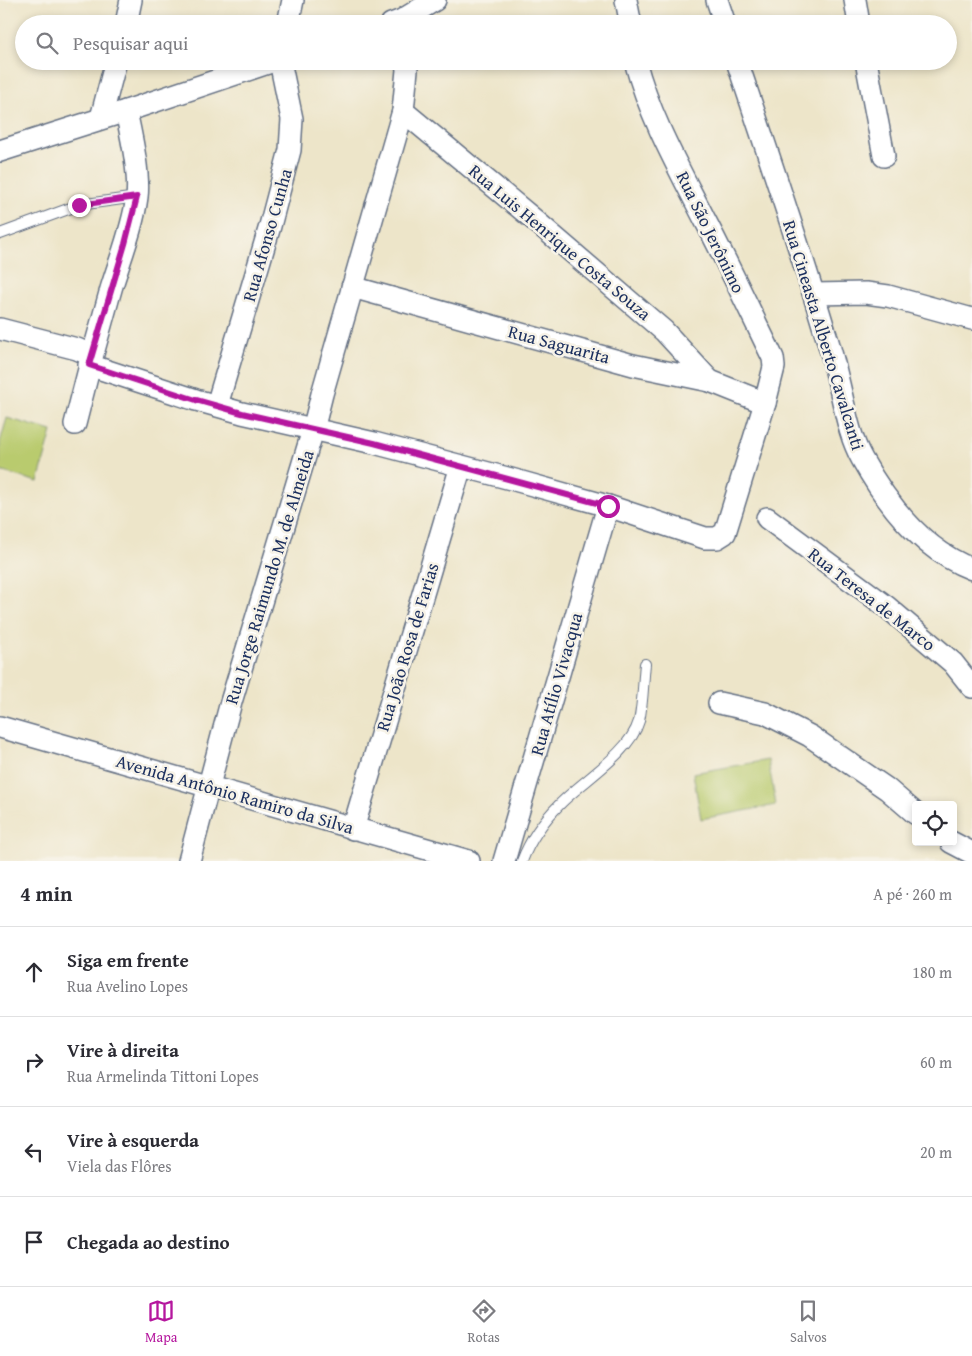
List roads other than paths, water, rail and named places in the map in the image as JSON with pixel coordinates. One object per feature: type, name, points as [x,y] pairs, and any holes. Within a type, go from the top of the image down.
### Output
[{"type":"street","points":[[128,15],[132,0]]},
{"type":"street","points":[[290,15],[293,0]]},
{"type":"street","points":[[410,15],[435,0]]},
{"type":"street","points":[[626,0],[629,15]]},
{"type":"street","points":[[717,0],[722,15]]},
{"type":"street","points":[[855,0],[858,15]]},
{"type":"street","points":[[101,118],[114,70]]},
{"type":"street","points":[[0,151],[247,70]]},
{"type":"street","name":"Rua Afonso Cunha","points":[[217,405],[270,226],[290,150],[292,119],[282,70]]},
{"type":"street","name":"Rua Jorge Raimundo M. de Almeida","points":[[189,861],[231,702],[313,430],[403,111],[407,70]]},
{"type":"street","name":"Rua São Jerônimo","points":[[608,506],[705,538],[717,538],[724,533],[765,403],[774,367],[773,358],[658,126],[638,70]]},
{"type":"street","name":"Rua Cineasta Alberto Cavalcanti","points":[[740,70],[814,294],[833,358],[852,436],[862,458],[902,518],[932,547],[961,565],[972,569]]},
{"type":"street","points":[[868,70],[884,156]]},
{"type":"street","points":[[75,424],[90,360],[137,197],[133,150],[126,111]]},
{"type":"street","name":"Rua Luis Henrique Costa Souza","points":[[403,111],[664,331],[710,381]]},
{"type":"street","name":"Rua Saguarita","points":[[352,287],[634,365],[710,381],[765,403]]},
{"type":"street","points":[[814,294],[866,293],[888,296],[972,318]]},
{"type":"street","points":[[10,331],[196,400],[313,430],[365,440],[608,506]]},
{"type":"street","name":"Rua João Rosa de Farias","points":[[353,829],[461,466]]},
{"type":"street","name":"Rua Atílio Vivacqua","points":[[504,861],[608,506]]},
{"type":"street","name":"Rua Teresa de Marco","points":[[767,518],[887,607],[953,663],[972,687]]},
{"type":"street","points":[[719,703],[765,713],[810,736],[886,788],[912,811]]},
{"type":"street","name":"Avenida Antônio Ramiro da Silva","points":[[0,727],[208,788],[469,861]]},
{"type":"street","points":[[957,845],[972,853]]},
{"type":"lane","points":[[0,234],[79,205],[137,197]]},
{"type":"lane","points":[[522,861],[527,848],[551,813],[625,746],[639,722],[645,664]]}]
